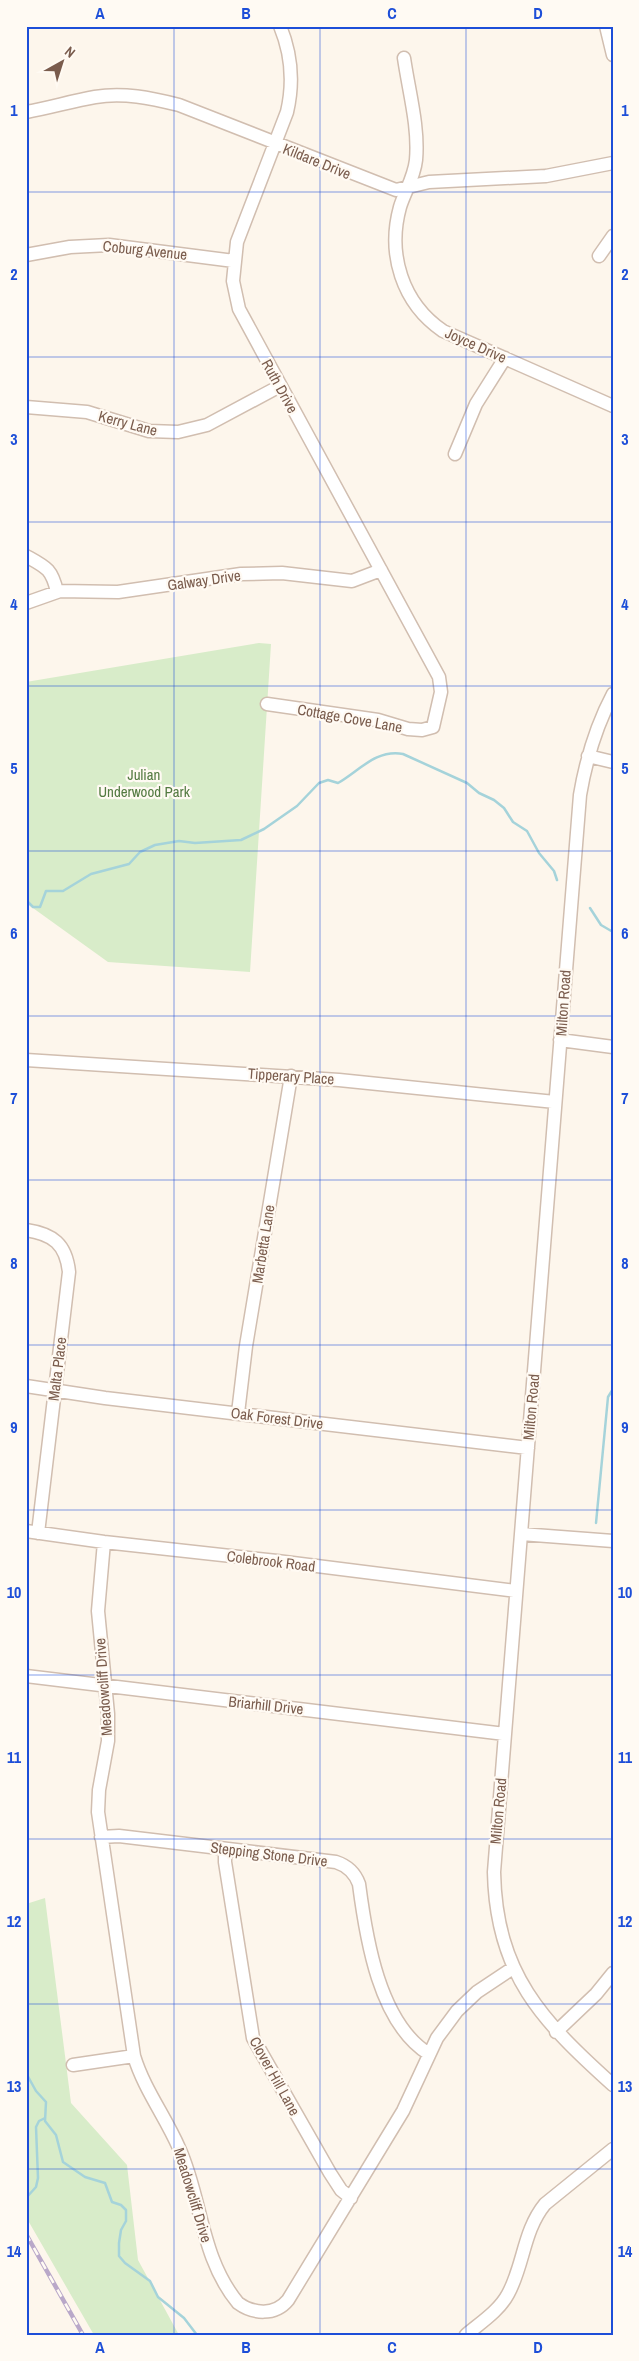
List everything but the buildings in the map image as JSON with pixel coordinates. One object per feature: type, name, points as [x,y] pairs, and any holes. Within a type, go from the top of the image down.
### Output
[{"type":"street","name":"Ruth Drive","points":[[280,26],[290,60],[291,86],[287,112],[242,224],[234,262],[233,281],[239,309],[439,677],[441,692],[433,727]]},
{"type":"street","points":[[606,26],[613,55]]},
{"type":"street","name":"Joyce Drive","points":[[404,58],[416,136],[416,162],[410,186],[401,204],[396,222],[394,244],[399,270],[409,293],[422,314],[438,328],[613,406]]},
{"type":"street","name":"Kildare Drive","points":[[26,112],[97,96],[135,96],[179,106],[386,188],[396,190],[429,182],[546,176],[613,163]]},
{"type":"street","points":[[599,256],[613,236]]},
{"type":"street","name":"Coburg Avenue","points":[[26,255],[70,247],[109,244],[234,262]]},
{"type":"street","points":[[455,454],[476,404],[505,358]]},
{"type":"street","name":"Kerry Lane","points":[[26,407],[87,412],[149,431],[178,432],[207,425],[280,386]]},
{"type":"street","points":[[26,556],[44,565],[50,572],[57,592]]},
{"type":"street","name":"Galway Drive","points":[[26,603],[57,592],[118,592],[256,573],[282,573],[352,581],[381,570]]},
{"type":"street","name":"Milton Road","points":[[613,694],[596,729],[580,795],[494,1857],[494,1891],[500,1929],[513,1968],[530,1999],[556,2032],[613,2086]]},
{"type":"street","name":"Cottage Cove Lane","points":[[267,704],[378,720],[408,729],[422,730],[433,727]]},
{"type":"street","points":[[588,756],[613,762]]},
{"type":"street","points":[[560,1040],[613,1047]]},
{"type":"street","name":"Tipperary Place","points":[[26,1060],[291,1076],[555,1102]]},
{"type":"street","name":"Marbetta Lane","points":[[238,1414],[246,1346],[291,1076]]},
{"type":"street","name":"Malta Place","points":[[26,1230],[40,1232],[53,1239],[62,1248],[68,1261],[69,1272],[54,1391],[32,1532]]},
{"type":"street","name":"Oak Forest Drive","points":[[26,1386],[238,1414],[528,1448]]},
{"type":"street","name":"Colebrook Road","points":[[32,1532],[516,1591]]},
{"type":"street","points":[[521,1534],[613,1541]]},
{"type":"street","name":"Meadowcliff Drive","points":[[104,1542],[98,1611],[108,1741],[98,1803],[101,1837],[134,2056],[141,2076],[184,2159],[206,2243],[234,2297],[246,2308],[263,2312],[285,2304],[403,2111],[437,2038],[457,2011],[477,1992],[513,1968]]},
{"type":"street","name":"Briarhill Drive","points":[[26,1676],[505,1734]]},
{"type":"street","name":"Stepping Stone Drive","points":[[101,1837],[118,1836],[336,1862],[351,1871],[358,1884],[370,1948],[386,1996],[411,2042],[428,2054]]},
{"type":"street","name":"Clover Hill Lane","points":[[226,1849],[225,1862],[253,2038],[330,2173],[341,2190],[351,2198]]},
{"type":"street","points":[[556,2032],[596,1994],[613,1974]]},
{"type":"street","points":[[73,2065],[134,2056]]},
{"type":"street","points":[[466,2335],[491,2314],[508,2294],[536,2216],[545,2204],[613,2148]]},
{"type":"green space","name":"Julian Underwood Park","points":[[259,643],[271,644],[250,972],[108,962],[26,903],[26,682]]},
{"type":"green space","points":[[45,1898],[71,2103],[127,2165],[138,2260],[179,2335],[94,2335],[26,2217],[26,1904]]},
{"type":"waterway","points":[[26,900],[33,907],[40,907],[46,891],[63,891],[91,874],[129,864],[140,852],[155,845],[179,841],[195,843],[241,840],[264,829],[297,806],[319,783],[328,780],[338,783],[368,762],[393,753],[403,754],[467,783],[479,793],[494,800],[504,808],[513,822],[527,831],[539,853],[554,871],[557,880]]},
{"type":"waterway","points":[[590,908],[601,925],[613,932]]},
{"type":"waterway","points":[[596,1523],[608,1397],[613,1389]]},
{"type":"waterway","points":[[26,2073],[36,2091],[46,2102],[45,2121],[56,2135],[63,2162],[85,2177],[105,2183],[112,2202],[121,2205],[126,2210],[126,2221],[121,2230],[119,2243],[119,2256],[125,2263],[150,2281],[158,2297],[184,2318],[197,2335]]},
{"type":"waterway","points":[[26,2198],[36,2187],[38,2178],[36,2127],[39,2121],[45,2118]]},
{"type":"railway","points":[[26,2234],[83,2335]]}]
